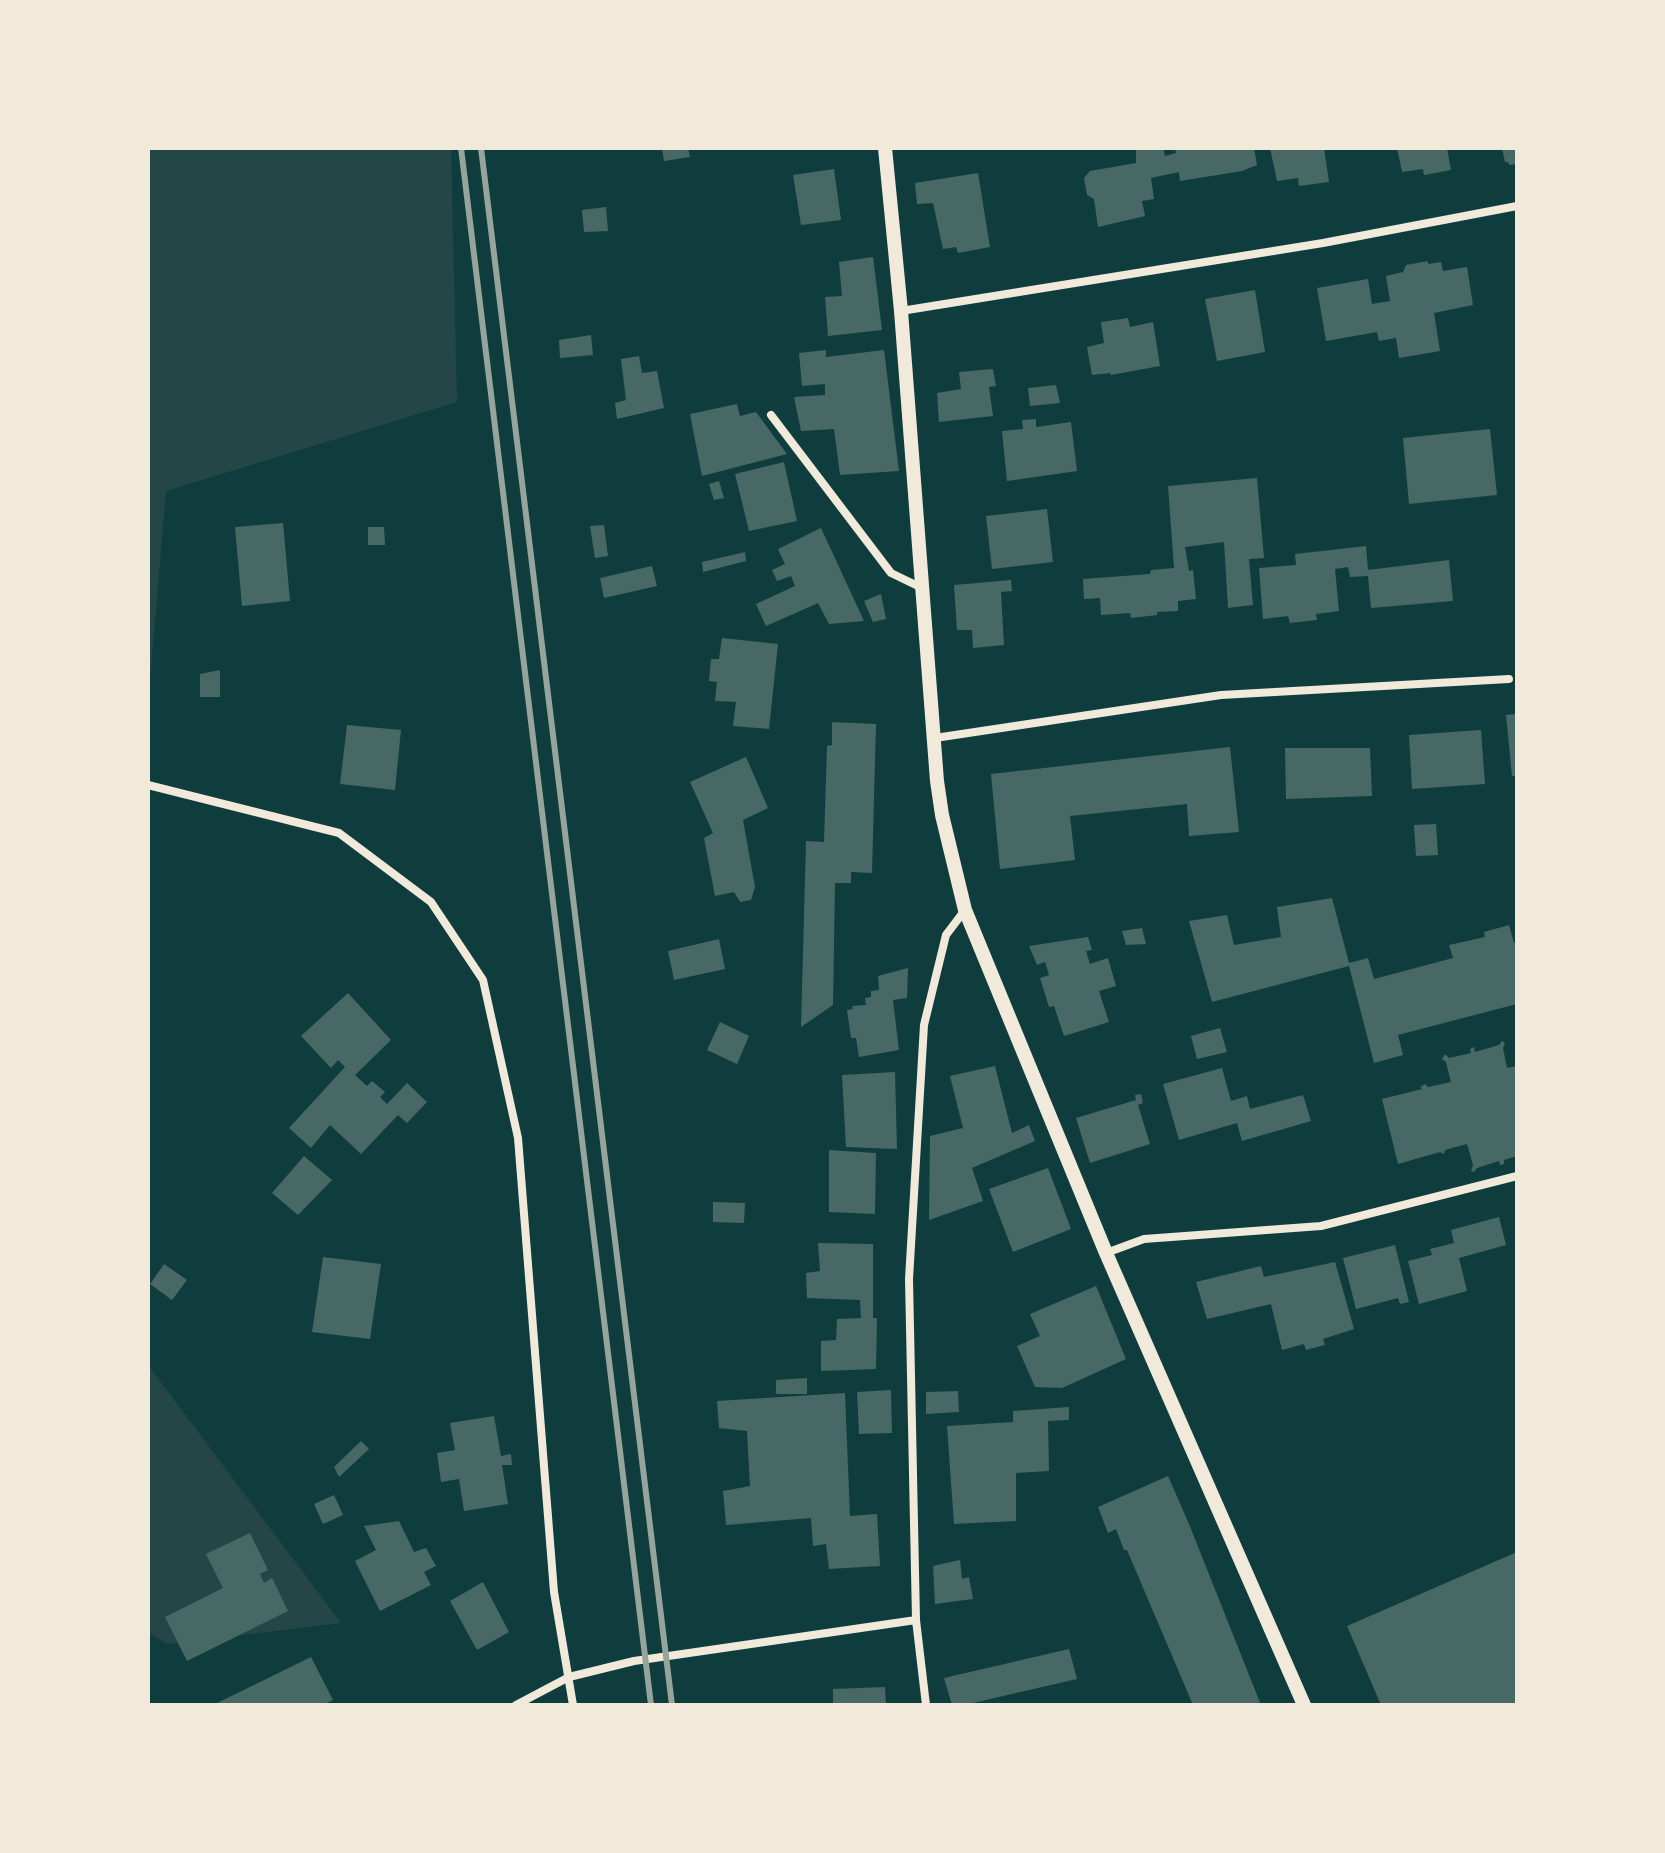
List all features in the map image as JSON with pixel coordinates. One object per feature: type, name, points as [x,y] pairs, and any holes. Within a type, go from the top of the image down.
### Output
[{"type":"street","points":[[885,148],[942,815],[965,910],[1106,1253],[1304,1705]]},
{"type":"street","points":[[901,311],[1323,243],[1517,206]]},
{"type":"street","points":[[771,415],[891,573],[923,588]]},
{"type":"street","points":[[935,738],[1221,695],[1509,679]]},
{"type":"street","points":[[148,785],[339,833],[431,902],[483,980],[518,1138],[554,1592],[573,1705]]},
{"type":"street","points":[[926,1705],[916,1620],[909,1279],[924,1025],[946,935],[965,910]]},
{"type":"street","points":[[1106,1253],[1144,1239],[1321,1226],[1517,1176]]},
{"type":"street","points":[[516,1705],[569,1677],[634,1661],[916,1620]]},
{"type":"shaded area","points":[[148,148],[451,148],[457,402],[166,491],[148,703]]},
{"type":"shaded area","points":[[148,1365],[341,1623],[167,1644],[148,1632]]},
{"type":"building","points":[[662,148],[688,148],[690,157],[664,161]]},
{"type":"building","points":[[1136,148],[1163,148],[1165,156],[1176,153],[1175,148],[1254,148],[1257,165],[1242,171],[1180,181],[1179,172],[1151,178],[1154,199],[1142,201],[1145,216],[1098,227],[1094,199],[1087,195],[1084,178],[1090,171],[1136,163]]},
{"type":"building","points":[[1270,148],[1324,148],[1329,182],[1299,186],[1298,178],[1277,181]]},
{"type":"building","points":[[1397,148],[1447,148],[1451,170],[1424,175],[1423,169],[1402,172]]},
{"type":"building","points":[[1502,148],[1517,148],[1517,164],[1505,162]]},
{"type":"building","points":[[834,169],[841,220],[801,225],[793,175]]},
{"type":"building","points":[[978,173],[990,247],[958,253],[956,247],[943,249],[933,203],[917,204],[915,183]]},
{"type":"building","points":[[606,207],[608,231],[584,232],[582,210]]},
{"type":"building","points":[[873,257],[882,330],[828,336],[825,297],[842,296],[839,262]]},
{"type":"building","points":[[1428,261],[1428,264],[1441,262],[1443,271],[1467,267],[1473,305],[1434,313],[1440,351],[1399,358],[1396,338],[1379,341],[1377,332],[1326,341],[1317,288],[1368,279],[1372,304],[1390,301],[1386,276],[1403,272],[1406,265]]},
{"type":"building","points":[[1255,290],[1265,352],[1217,361],[1205,299]]},
{"type":"building","points":[[1128,318],[1130,327],[1153,322],[1160,366],[1111,375],[1092,375],[1087,347],[1104,343],[1101,322]]},
{"type":"building","points":[[591,335],[593,355],[560,358],[559,340]]},
{"type":"building","points":[[826,350],[826,357],[884,350],[899,471],[840,475],[834,429],[801,431],[794,397],[825,395],[825,384],[802,386],[799,353]]},
{"type":"building","points":[[639,356],[642,373],[657,371],[664,408],[617,419],[615,403],[626,400],[621,359]]},
{"type":"building","points":[[993,369],[996,386],[989,387],[993,416],[939,422],[937,393],[961,389],[959,372]]},
{"type":"building","points":[[1056,385],[1060,403],[1030,406],[1028,388]]},
{"type":"building","points":[[737,404],[740,416],[756,412],[787,454],[702,476],[690,414]]},
{"type":"building","points":[[1036,419],[1036,427],[1071,422],[1077,471],[1007,481],[1002,431],[1023,429],[1022,420]]},
{"type":"building","points":[[1490,429],[1497,495],[1409,504],[1403,438]]},
{"type":"building","points":[[784,462],[797,521],[749,531],[735,474]]},
{"type":"building","points":[[1257,478],[1264,558],[1249,559],[1253,605],[1228,608],[1224,542],[1185,547],[1189,571],[1193,570],[1196,599],[1178,601],[1178,611],[1131,618],[1130,613],[1101,615],[1100,598],[1084,599],[1083,579],[1150,574],[1151,570],[1174,568],[1168,486]]},
{"type":"building","points":[[719,481],[724,498],[714,500],[709,484]]},
{"type":"building","points":[[1047,509],[1053,562],[992,569],[986,516]]},
{"type":"building","points":[[283,523],[290,601],[242,606],[235,527]]},
{"type":"building","points":[[604,525],[608,556],[595,558],[590,526]]},
{"type":"building","points":[[368,527],[384,527],[385,545],[368,545]]},
{"type":"building","points":[[821,528],[864,621],[829,624],[818,603],[766,626],[756,604],[795,586],[791,576],[777,581],[772,570],[785,564],[778,549]]},
{"type":"building","points":[[1366,546],[1368,570],[1449,560],[1453,601],[1371,608],[1368,576],[1350,577],[1348,567],[1335,569],[1339,611],[1316,614],[1317,620],[1290,623],[1288,616],[1263,619],[1259,568],[1296,565],[1295,554]]},
{"type":"building","points":[[745,552],[746,561],[703,572],[702,562]]},
{"type":"building","points":[[652,566],[657,586],[604,598],[600,578]]},
{"type":"building","points":[[1011,580],[1012,591],[1001,592],[1004,645],[973,648],[972,630],[957,630],[954,585]]},
{"type":"building","points":[[881,594],[886,619],[873,622],[864,601]]},
{"type":"building","points":[[722,638],[778,644],[769,729],[733,726],[736,702],[715,701],[717,682],[709,681],[711,659],[719,659]]},
{"type":"building","points":[[220,670],[220,697],[200,697],[200,674]]},
{"type":"building","points":[[1517,714],[1517,776],[1512,776],[1506,715]]},
{"type":"building","points":[[832,722],[876,724],[872,873],[851,872],[851,883],[835,883],[833,1005],[801,1027],[806,841],[824,842],[827,746],[832,745]]},
{"type":"building","points":[[347,725],[401,730],[395,790],[340,784]]},
{"type":"building","points":[[1481,730],[1485,784],[1412,789],[1409,735]]},
{"type":"building","points":[[1230,747],[1239,832],[1189,836],[1187,804],[1070,816],[1075,860],[1000,869],[991,774]]},
{"type":"building","points":[[1285,748],[1370,748],[1372,796],[1286,799]]},
{"type":"building","points":[[746,757],[768,808],[743,820],[755,887],[751,900],[740,902],[734,892],[715,896],[704,838],[713,833],[690,782]]},
{"type":"building","points":[[1436,824],[1438,855],[1416,856],[1414,825]]},
{"type":"building","points":[[1332,898],[1349,963],[1368,958],[1374,979],[1453,958],[1449,945],[1485,937],[1484,932],[1509,925],[1514,943],[1517,942],[1517,1004],[1398,1035],[1403,1055],[1374,1063],[1349,966],[1212,1002],[1189,921],[1227,915],[1234,945],[1281,937],[1277,907]]},
{"type":"building","points":[[1142,928],[1146,944],[1126,945],[1122,931]]},
{"type":"building","points":[[1088,937],[1092,950],[1086,951],[1090,964],[1108,958],[1116,986],[1099,991],[1109,1022],[1064,1036],[1054,1006],[1049,1007],[1040,978],[1049,975],[1045,962],[1037,965],[1029,946]]},
{"type":"building","points":[[719,939],[725,969],[674,980],[668,951]]},
{"type":"building","points":[[908,968],[907,998],[893,1000],[899,1050],[859,1057],[856,1038],[851,1038],[847,1010],[853,1009],[852,1006],[866,1005],[865,998],[871,997],[871,991],[879,990],[878,976]]},
{"type":"building","points":[[348,993],[391,1040],[355,1075],[367,1086],[372,1081],[385,1092],[380,1097],[387,1104],[407,1083],[427,1102],[407,1123],[398,1115],[361,1154],[330,1125],[311,1148],[289,1128],[345,1067],[338,1060],[331,1068],[301,1036]]},
{"type":"building","points":[[720,1022],[749,1036],[737,1064],[707,1050]]},
{"type":"building","points":[[1220,1028],[1227,1052],[1197,1059],[1191,1036]]},
{"type":"building","points":[[1502,1041],[1505,1043],[1507,1068],[1517,1066],[1517,1156],[1504,1160],[1504,1164],[1500,1165],[1499,1161],[1477,1168],[1474,1172],[1471,1171],[1473,1165],[1467,1144],[1445,1150],[1444,1154],[1440,1152],[1398,1164],[1382,1099],[1422,1089],[1420,1087],[1425,1084],[1428,1087],[1451,1082],[1446,1062],[1442,1059],[1445,1054],[1449,1058],[1471,1053],[1470,1049],[1474,1047],[1475,1052],[1499,1045]]},
{"type":"building","points":[[995,1066],[1012,1133],[1029,1125],[1035,1141],[972,1168],[983,1201],[929,1220],[930,1136],[963,1128],[950,1076]]},
{"type":"building","points":[[1222,1068],[1231,1101],[1247,1096],[1250,1109],[1303,1095],[1311,1121],[1242,1141],[1237,1123],[1179,1140],[1163,1084]]},
{"type":"building","points":[[895,1072],[897,1149],[846,1147],[842,1075]]},
{"type":"building","points":[[1141,1094],[1143,1103],[1138,1105],[1150,1144],[1090,1163],[1076,1118],[1136,1100],[1135,1095]]},
{"type":"building","points":[[829,1150],[876,1153],[875,1214],[829,1212]]},
{"type":"building","points":[[304,1156],[332,1180],[298,1215],[272,1193]]},
{"type":"building","points":[[1048,1168],[1071,1229],[1013,1252],[989,1189]]},
{"type":"building","points":[[713,1202],[745,1203],[744,1223],[713,1222]]},
{"type":"building","points":[[1499,1217],[1506,1245],[1459,1258],[1467,1291],[1419,1304],[1408,1261],[1432,1255],[1430,1249],[1454,1243],[1451,1230]]},
{"type":"building","points":[[818,1243],[873,1244],[876,1369],[821,1371],[821,1341],[836,1340],[837,1319],[861,1318],[860,1300],[807,1298],[806,1273],[820,1271]]},
{"type":"building","points":[[1395,1245],[1409,1302],[1400,1304],[1398,1298],[1356,1309],[1343,1258]]},
{"type":"building","points":[[323,1257],[381,1264],[370,1339],[312,1332]]},
{"type":"building","points":[[1335,1262],[1354,1329],[1323,1339],[1325,1345],[1306,1350],[1304,1344],[1282,1350],[1271,1304],[1207,1319],[1196,1282],[1261,1266],[1264,1277]]},
{"type":"building","points":[[164,1264],[187,1280],[172,1300],[150,1284]]},
{"type":"building","points":[[1096,1286],[1126,1359],[1062,1388],[1035,1387],[1017,1346],[1040,1336],[1030,1314]]},
{"type":"building","points":[[807,1378],[807,1394],[776,1394],[776,1380]]},
{"type":"building","points":[[891,1390],[892,1433],[859,1434],[857,1392]]},
{"type":"building","points":[[958,1391],[959,1412],[926,1414],[926,1392]]},
{"type":"building","points":[[845,1393],[850,1516],[877,1514],[880,1566],[829,1569],[826,1544],[813,1546],[811,1518],[726,1525],[723,1491],[750,1486],[747,1431],[719,1428],[717,1401]]},
{"type":"building","points":[[1069,1407],[1069,1420],[1048,1421],[1049,1471],[1016,1473],[1016,1521],[954,1524],[947,1426],[1013,1422],[1013,1411]]},
{"type":"building","points":[[494,1416],[501,1456],[511,1454],[512,1465],[502,1465],[508,1504],[464,1511],[459,1479],[441,1482],[437,1453],[455,1450],[450,1423]]},
{"type":"building","points":[[361,1441],[369,1449],[339,1477],[334,1467]]},
{"type":"building","points":[[1168,1476],[1261,1705],[1193,1705],[1127,1550],[1124,1550],[1116,1529],[1108,1533],[1098,1507]]},
{"type":"building","points":[[334,1495],[343,1515],[323,1524],[314,1504]]},
{"type":"building","points":[[399,1521],[414,1552],[426,1548],[436,1566],[424,1572],[431,1585],[380,1611],[355,1561],[376,1550],[364,1526]]},
{"type":"building","points":[[250,1533],[268,1570],[260,1574],[264,1583],[272,1578],[288,1611],[187,1661],[165,1617],[223,1588],[206,1554]]},
{"type":"building","points":[[1517,1552],[1517,1705],[1381,1705],[1347,1626]]},
{"type":"building","points":[[960,1560],[962,1579],[969,1577],[973,1599],[935,1604],[933,1566]]},
{"type":"building","points":[[483,1582],[509,1632],[477,1650],[450,1601]]},
{"type":"building","points":[[1069,1649],[1077,1679],[964,1705],[952,1705],[944,1678]]},
{"type":"building","points":[[311,1657],[333,1700],[323,1705],[213,1705]]},
{"type":"building","points":[[885,1687],[886,1705],[833,1705],[833,1689]]},
{"type":"railway","points":[[461,148],[651,1705]]},
{"type":"railway","points":[[481,148],[672,1705]]}]
